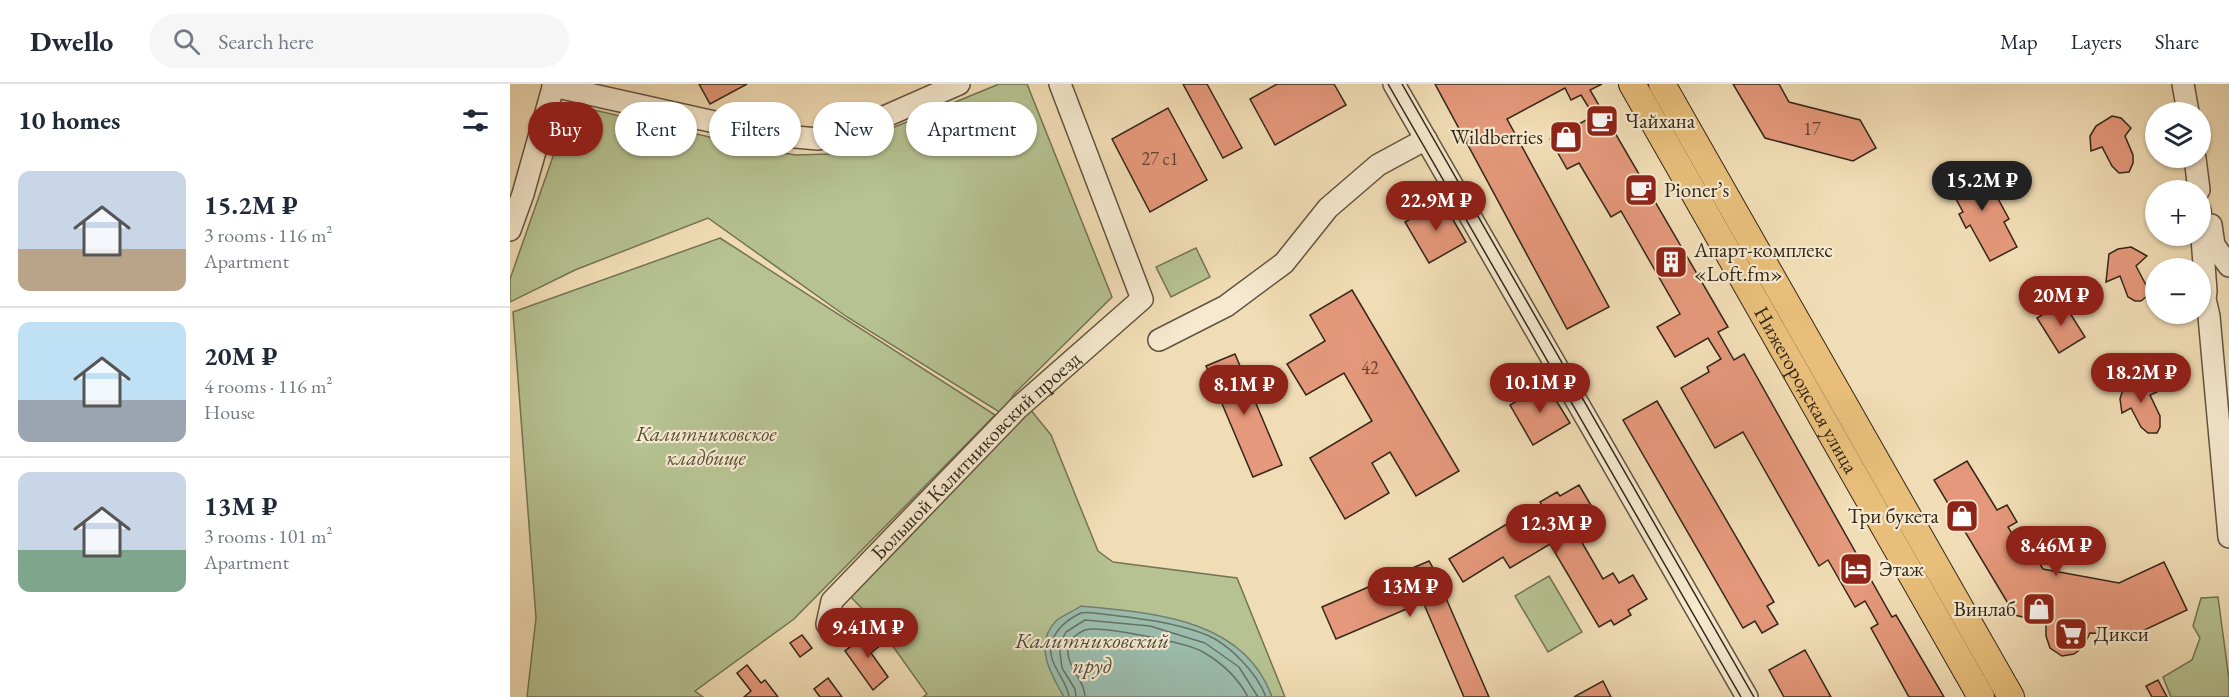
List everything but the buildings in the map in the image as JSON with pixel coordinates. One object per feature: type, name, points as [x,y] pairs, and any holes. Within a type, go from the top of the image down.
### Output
[{"type":"main road","name":"Нижегородская улица","points":[[1632,84],[1982,697]]},
{"type":"main road","name":"Нижегородская улица","points":[[1662,84],[2011,697]]},
{"type":"street","points":[[510,230],[523,194],[554,85],[773,135],[818,139],[835,136],[870,123],[959,84]]},
{"type":"street","name":"Большой Калитниковский проезд","points":[[828,624],[832,601],[1018,408],[1142,299],[1060,84]]},
{"type":"street","points":[[1394,84],[1747,697]]},
{"type":"street","points":[[2183,84],[2186,102]]},
{"type":"street","points":[[1159,340],[1226,306],[1284,263],[1328,208],[1378,165],[1426,139]]},
{"type":"street","points":[[2211,224],[2229,246]]},
{"type":"street","points":[[2211,234],[2214,244],[2229,266]]},
{"type":"street","points":[[2211,284],[2216,276],[2229,270]]},
{"type":"street","points":[[2211,318],[2229,331]]},
{"type":"street","points":[[2210,324],[2229,537]]},
{"type":"street","points":[[2212,350],[2222,334],[2229,331]]},
{"type":"green space","points":[[999,84],[1027,84],[1034,102],[955,102]]},
{"type":"green space","points":[[1037,109],[1112,297],[1015,393],[1001,413],[847,317],[708,218],[575,270],[510,302],[510,279],[553,156],[603,156],[603,112],[615,115],[615,156],[697,156],[697,134],[709,137],[709,156],[894,156],[894,127],[906,122],[906,156],[1037,156]]},
{"type":"green space","name":"Калитниковское кладбище","points":[[720,238],[995,415],[794,619],[695,691],[703,697],[527,697],[536,618],[513,312]]},
{"type":"green space","points":[[1196,248],[1210,277],[1171,297],[1156,267]]},
{"type":"green space","points":[[1030,409],[1051,435],[1098,551],[1113,562],[1237,578],[1285,697],[923,697],[927,694],[877,624],[848,594]]},
{"type":"green space","points":[[1549,576],[1582,632],[1548,652],[1515,596]]},
{"type":"green space","points":[[2218,597],[2229,679],[2229,697],[2171,697],[2163,677],[2192,660],[2200,638],[2193,626],[2201,598]]},
{"type":"water","name":"Калитниковский пруд","points":[[1081,606],[1165,617],[1193,624],[1218,635],[1240,650],[1259,671],[1272,697],[1064,697],[1046,659],[1046,639],[1056,621]]},
{"type":"tram line","points":[[1388,84],[1741,697]]},
{"type":"tram line","points":[[1402,84],[1754,697]]},
{"type":"place","name":"Чайхана","points":[[1602,121]]},
{"type":"place","name":"Wildberries","points":[[1566,137]]},
{"type":"place","name":"Pioner’s","points":[[1641,190]]},
{"type":"place","name":"Апарт-комплекс «Loft.fm»","points":[[1671,262]]},
{"type":"place","name":"Три букета","points":[[1962,516]]},
{"type":"place","name":"Этаж","points":[[1856,569]]},
{"type":"place","name":"Винлаб","points":[[2039,609]]},
{"type":"place","name":"Дикси","points":[[2071,634]]}]
